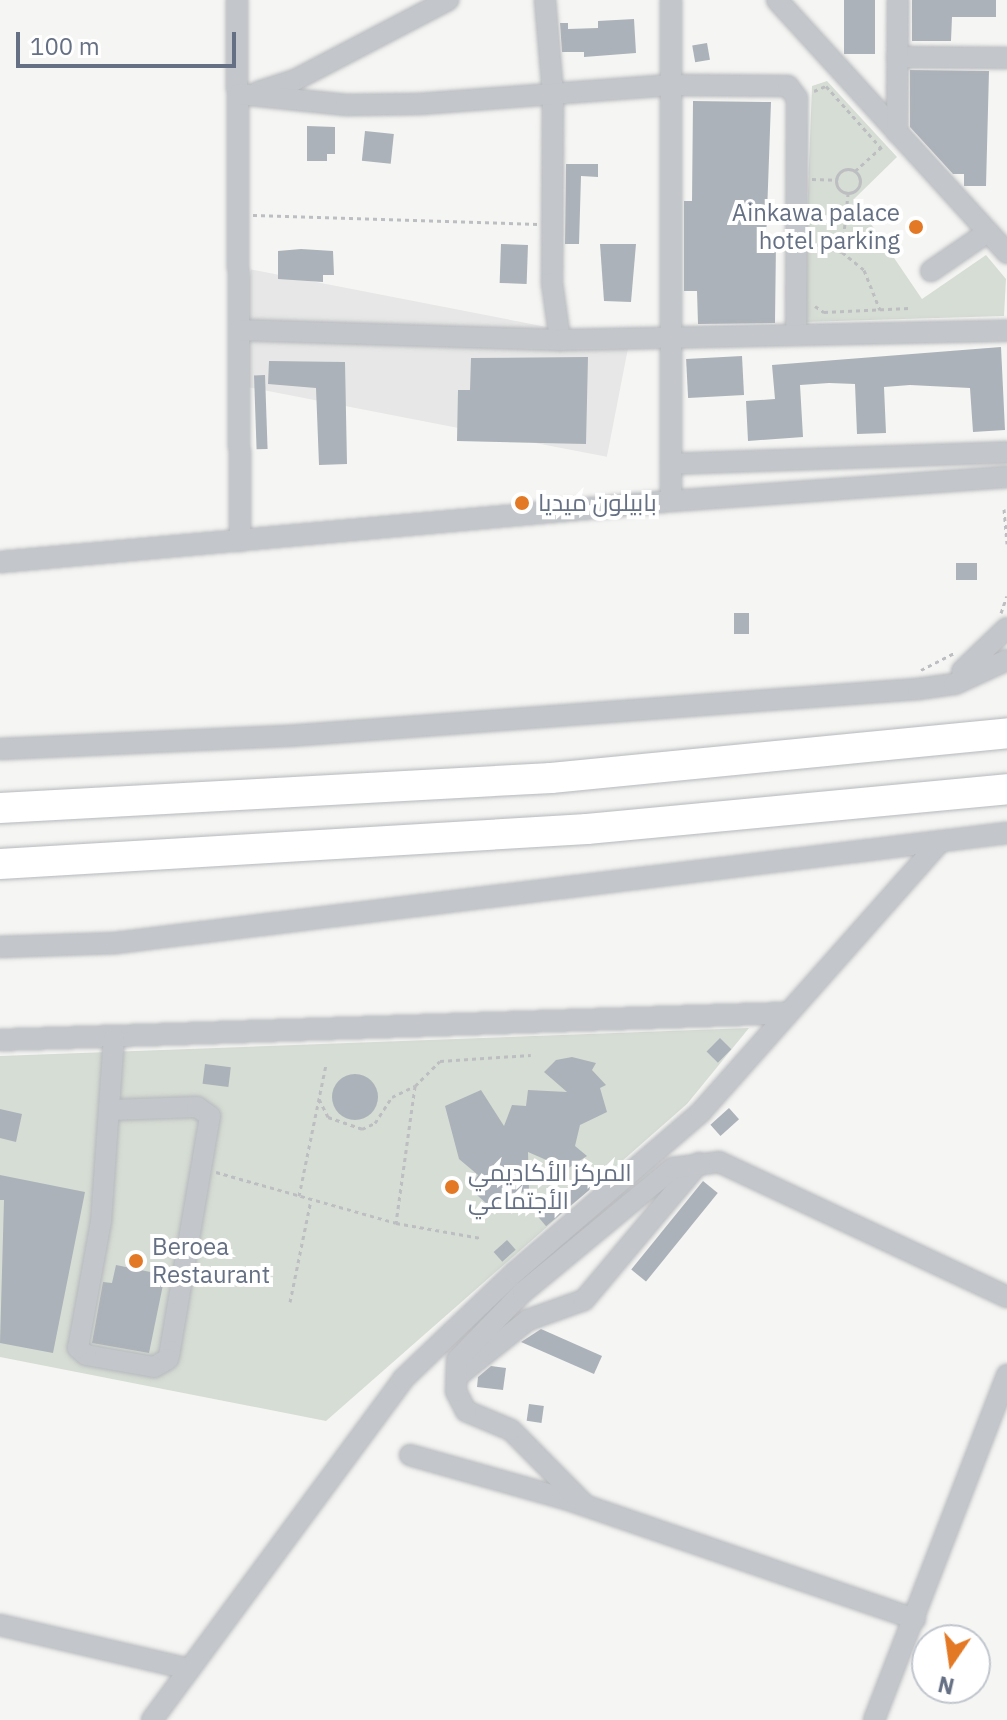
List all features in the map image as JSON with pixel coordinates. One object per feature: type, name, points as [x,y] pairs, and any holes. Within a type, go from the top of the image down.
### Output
[{"type":"highway","points":[[914,744],[969,722],[1007,717]]},
{"type":"highway","points":[[0,808],[551,778],[1007,733]]},
{"type":"highway","points":[[0,864],[571,830],[1007,789]]},
{"type":"street","points":[[237,0],[240,94],[236,215],[240,541]]},
{"type":"street","points":[[240,94],[295,80],[448,0]]},
{"type":"street","points":[[545,0],[553,93],[552,283],[560,340]]},
{"type":"street","points":[[671,0],[671,501]]},
{"type":"street","points":[[777,0],[792,9],[897,133],[1007,253]]},
{"type":"street","points":[[897,133],[898,0]]},
{"type":"street","points":[[897,57],[1007,58]]},
{"type":"street","points":[[240,94],[346,105],[671,85],[783,85],[795,93],[796,335]]},
{"type":"street","points":[[931,271],[988,232]]},
{"type":"street","points":[[239,330],[560,340],[1007,331]]},
{"type":"street","points":[[671,464],[1007,452]]},
{"type":"street","points":[[0,562],[671,501],[1007,477]]},
{"type":"street","points":[[873,690],[957,674],[976,663],[1002,624]]},
{"type":"street","points":[[0,749],[580,717],[955,684],[1007,660]]},
{"type":"street","points":[[0,947],[129,941],[1007,833]]},
{"type":"street","points":[[152,1720],[403,1379],[514,1273],[701,1112],[786,1013],[896,896],[940,842]]},
{"type":"street","points":[[0,1040],[786,1013]]},
{"type":"street","points":[[110,1110],[206,1111],[211,1124],[168,1359],[146,1367],[80,1352],[101,1222],[114,1038]]},
{"type":"street","points":[[585,1505],[511,1430],[466,1411],[456,1391],[457,1360],[523,1292],[645,1185],[673,1168],[719,1162],[1007,1297]]},
{"type":"street","points":[[457,1377],[528,1320],[584,1300],[699,1163]]},
{"type":"street","points":[[874,1720],[1007,1375]]},
{"type":"street","points":[[410,1455],[585,1505],[915,1619]]},
{"type":"street","points":[[0,1625],[189,1669]]},
{"type":"path","points":[[814,104],[814,89],[826,86],[881,148]]},
{"type":"path","points":[[848,194],[838,188],[836,180],[843,170],[855,171],[897,133]]},
{"type":"path","points":[[812,164],[812,192]]},
{"type":"path","points":[[842,252],[848,194],[860,185],[855,171]]},
{"type":"path","points":[[812,179],[836,180]]},
{"type":"path","points":[[236,215],[553,225]]},
{"type":"path","points":[[812,231],[812,258]]},
{"type":"path","points":[[812,244],[842,252],[872,283],[880,310]]},
{"type":"path","points":[[812,301],[824,312],[909,308]]},
{"type":"path","points":[[1004,509],[1007,544]]},
{"type":"path","points":[[1002,624],[1007,596]]},
{"type":"path","points":[[905,672],[921,670],[957,651]]},
{"type":"path","points":[[319,1099],[328,1117],[362,1129],[375,1123],[392,1097],[415,1086],[440,1061],[531,1055]]},
{"type":"path","points":[[299,1196],[326,1065]]},
{"type":"path","points":[[396,1223],[415,1086]]},
{"type":"path","points":[[205,1168],[396,1223],[481,1238]]},
{"type":"path","points":[[290,1302],[311,1200]]},
{"type":"shaded area","points":[[827,81],[897,157],[854,199],[922,299],[986,255],[1006,279],[1004,316],[803,322],[812,86]]},
{"type":"shaded area","points":[[251,270],[629,343],[607,457],[229,383]]},
{"type":"shaded area","points":[[749,1028],[687,1104],[326,1421],[0,1357],[0,1056]]},
{"type":"building","points":[[844,0],[875,0],[875,54],[844,54]]},
{"type":"building","points":[[912,0],[996,0],[996,17],[952,17],[951,41],[912,41]]},
{"type":"building","points":[[634,19],[636,53],[584,57],[584,52],[562,52],[560,23],[568,23],[568,29],[598,28],[598,21]]},
{"type":"building","points":[[707,43],[710,60],[695,62],[692,46]]},
{"type":"building","points":[[910,70],[989,71],[986,186],[964,186],[964,174],[953,174],[910,127]]},
{"type":"building","points":[[693,101],[771,102],[766,242],[776,242],[775,323],[698,324],[697,291],[684,291],[684,201],[692,201]]},
{"type":"building","points":[[307,126],[335,127],[335,154],[327,154],[327,161],[307,161]]},
{"type":"building","points":[[365,131],[394,134],[391,164],[362,161]]},
{"type":"building","points":[[566,164],[598,164],[598,177],[581,176],[579,244],[565,244]]},
{"type":"building","points":[[501,244],[528,245],[527,284],[500,283]]},
{"type":"building","points":[[600,244],[636,244],[631,302],[604,301]]},
{"type":"building","points":[[278,251],[333,251],[334,275],[323,275],[323,282],[278,279]]},
{"type":"building","points":[[1001,347],[1005,430],[973,432],[970,388],[910,385],[884,387],[886,433],[857,434],[855,384],[829,383],[800,385],[803,437],[748,441],[746,401],[775,399],[772,365]]},
{"type":"building","points":[[742,356],[744,395],[688,398],[686,359]]},
{"type":"building","points":[[588,357],[586,444],[457,441],[458,390],[470,390],[471,358]]},
{"type":"building","points":[[269,361],[345,362],[347,464],[319,465],[316,388],[268,384]]},
{"type":"building","points":[[254,375],[265,375],[268,449],[257,449]]},
{"type":"building","points":[[956,563],[977,563],[977,580],[956,580]]},
{"type":"building","points":[[734,613],[749,613],[749,634],[734,634]]},
{"type":"building","points":[[720,1038],[731,1049],[718,1063],[707,1051]]},
{"type":"building","points":[[572,1057],[596,1063],[592,1070],[606,1085],[600,1088],[607,1112],[580,1125],[575,1146],[587,1156],[567,1169],[528,1152],[529,1192],[511,1193],[495,1211],[469,1188],[478,1175],[459,1159],[445,1106],[481,1090],[504,1126],[512,1105],[526,1106],[528,1090],[567,1092],[544,1072],[556,1060]]},
{"type":"building","points":[[205,1064],[231,1067],[228,1087],[203,1084]]},
{"type":"building","points":[[355,1074],[371,1081],[378,1097],[371,1113],[355,1120],[339,1113],[332,1097],[339,1081]]},
{"type":"building","points":[[729,1108],[739,1119],[720,1136],[710,1125]]},
{"type":"building","points":[[0,1109],[22,1114],[16,1142],[0,1138]]},
{"type":"building","points":[[0,1175],[85,1192],[53,1353],[0,1343],[4,1200],[0,1200]]},
{"type":"building","points":[[581,1176],[591,1188],[546,1226],[536,1214]]},
{"type":"building","points":[[703,1181],[718,1193],[646,1282],[631,1270]]},
{"type":"building","points":[[507,1240],[516,1250],[502,1262],[494,1252]]},
{"type":"building","points":[[116,1265],[165,1275],[149,1353],[92,1343],[103,1282],[112,1283]]},
{"type":"building","points":[[541,1329],[602,1356],[594,1374],[521,1342]]},
{"type":"building","points":[[491,1366],[506,1368],[503,1390],[477,1387],[478,1377]]},
{"type":"building","points":[[529,1404],[544,1406],[541,1423],[527,1421]]},
{"type":"place","name":"Ainkawa palace hotel parking","points":[[916,227]]},
{"type":"place","name":"بابيلون ميديا","points":[[522,503]]},
{"type":"place","name":"المركز الأكاديمي الأجتماعي","points":[[452,1187]]},
{"type":"place","name":"Beroea Restaurant","points":[[136,1261]]}]
